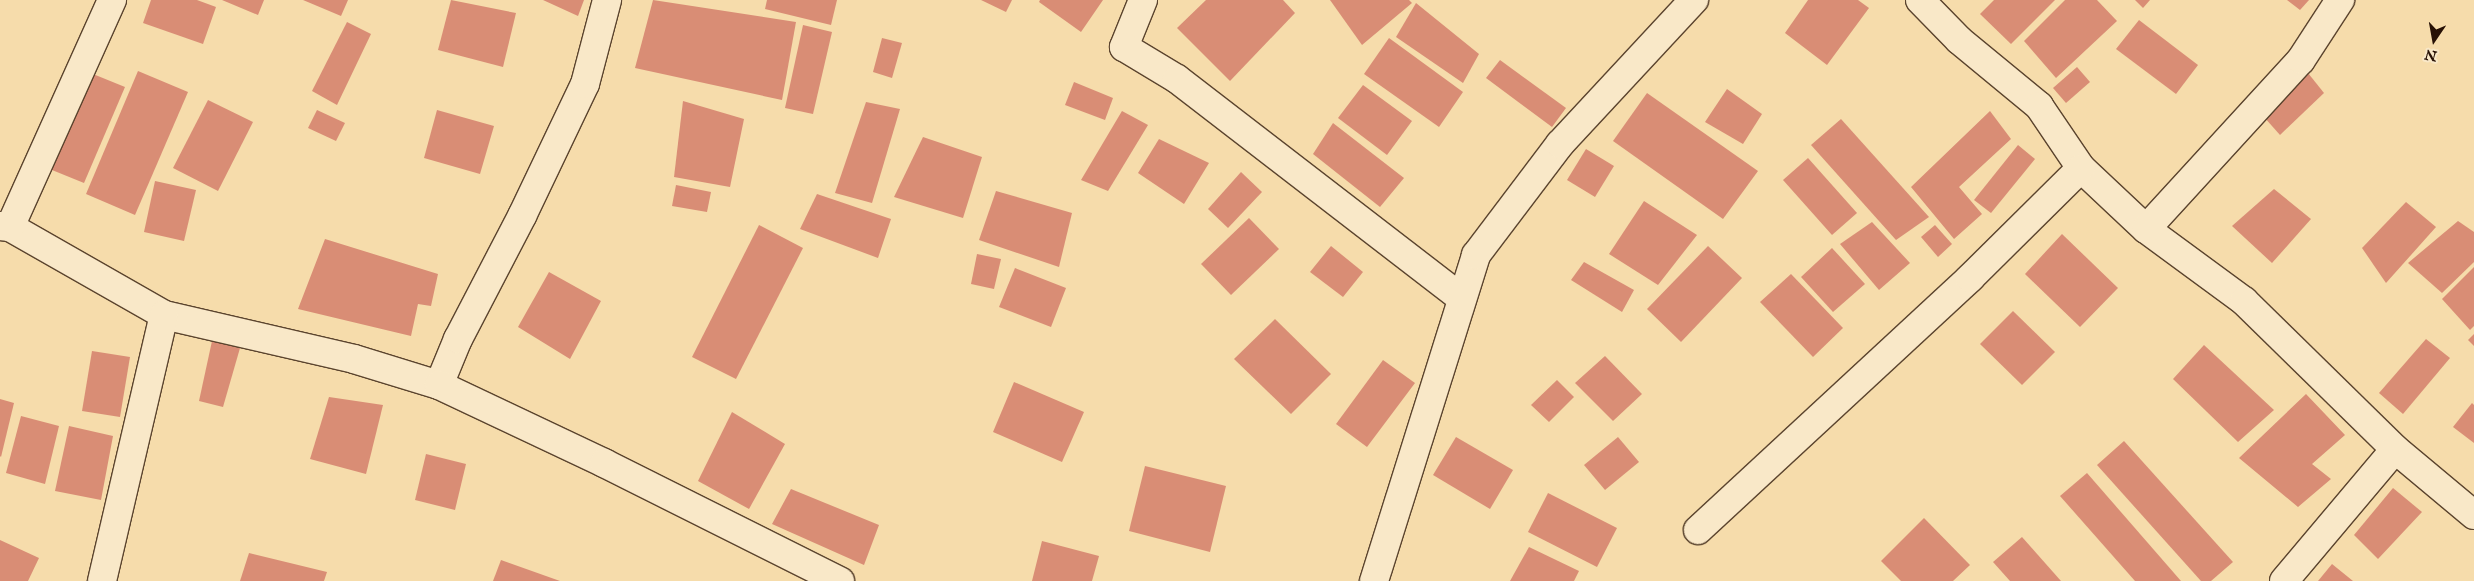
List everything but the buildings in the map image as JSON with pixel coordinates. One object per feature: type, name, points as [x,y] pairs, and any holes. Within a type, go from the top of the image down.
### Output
[{"type":"street","points":[[112,0],[5,226],[164,315],[354,359],[438,385],[604,463],[840,581]]},
{"type":"street","points":[[438,385],[458,339],[522,216],[585,84],[607,0]]},
{"type":"street","points":[[1143,0],[1124,47],[1177,79],[1461,298]]},
{"type":"street","points":[[1374,581],[1476,255],[1560,144],[1694,0]]},
{"type":"street","points":[[1920,0],[1959,40],[2039,106],[2081,168],[2146,229],[2244,301],[2395,449],[2474,515]]},
{"type":"street","points":[[2146,229],[2301,60],[2340,0]]},
{"type":"street","points":[[1698,530],[1963,284],[2081,168]]},
{"type":"street","points":[[102,581],[164,315]]},
{"type":"street","points":[[2284,581],[2395,449]]}]
